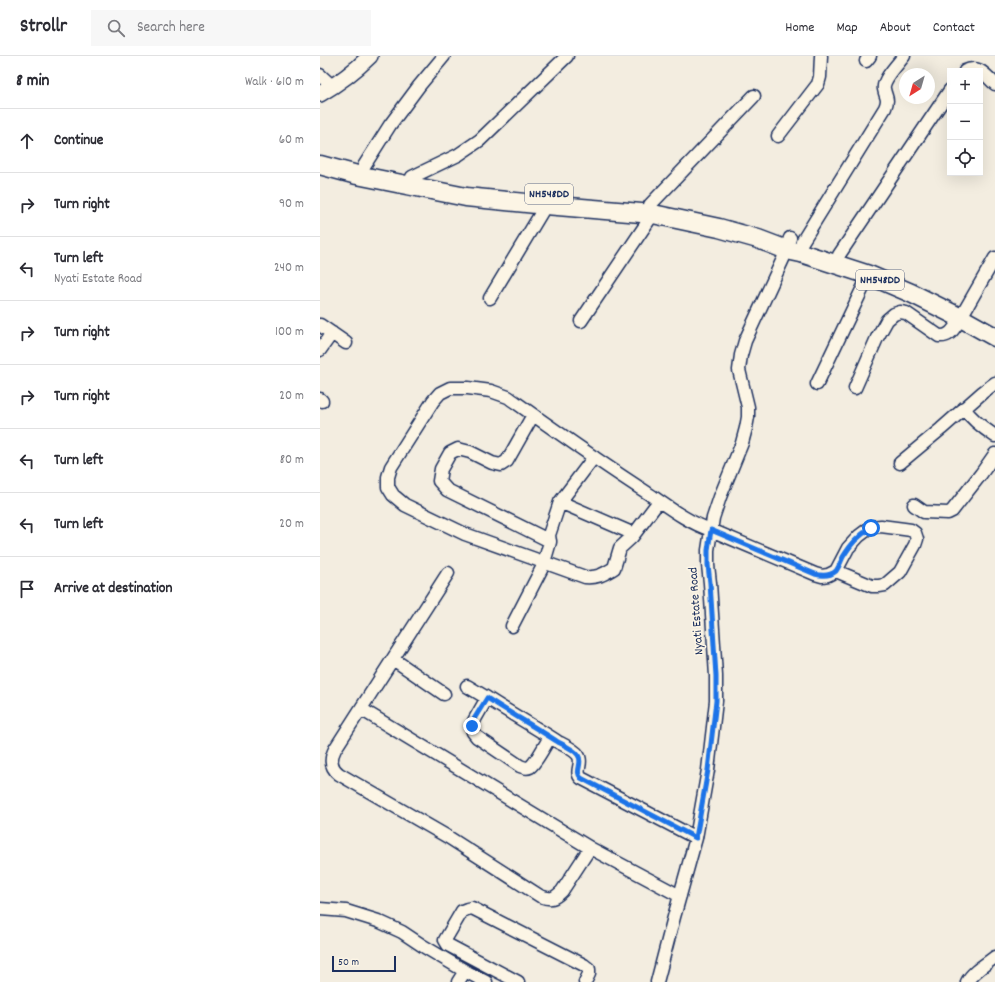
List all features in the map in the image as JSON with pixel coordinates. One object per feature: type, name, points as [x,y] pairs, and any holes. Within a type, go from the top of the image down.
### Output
[{"type":"highway","name":"NH548DD","points":[[320,155],[392,174],[490,189],[582,196],[652,209],[758,239],[793,243],[839,255],[857,261],[934,295],[995,337]]},
{"type":"highway","name":"NH548DD","points":[[320,165],[357,175],[466,197],[546,205],[652,209]]},
{"type":"highway","name":"NH548DD","points":[[793,243],[801,253],[869,275],[963,314],[995,325]]},
{"type":"main road","points":[[326,90],[356,70],[370,56]]},
{"type":"street","points":[[364,166],[390,125],[444,56]]},
{"type":"street","points":[[412,177],[458,155],[480,140],[567,56]]},
{"type":"street","points":[[778,136],[818,84],[820,77],[821,56]]},
{"type":"street","name":"Nyati Estate Road","points":[[657,982],[696,838],[708,770],[716,701],[716,676],[708,550],[713,518],[742,443],[748,417],[748,407],[739,370],[740,355],[745,341],[793,243],[885,108],[888,102],[884,90],[884,84],[904,56]]},
{"type":"street","points":[[983,73],[995,84]]},
{"type":"street","points":[[320,75],[326,90]]},
{"type":"street","points":[[839,255],[947,94]]},
{"type":"street","points":[[581,321],[652,209],[754,96]]},
{"type":"street","points":[[490,298],[546,205]]},
{"type":"street","points":[[855,388],[887,320],[894,314],[900,312],[906,313],[939,336],[948,335],[952,332],[963,314],[995,258]]},
{"type":"street","points":[[817,384],[869,275]]},
{"type":"street","points":[[320,325],[346,343]]},
{"type":"street","points":[[320,350],[332,333]]},
{"type":"street","points":[[900,463],[995,383]]},
{"type":"street","points":[[659,501],[634,534],[620,548],[614,568],[605,574],[594,578],[585,577],[465,534],[405,504],[393,495],[388,487],[388,477],[391,467],[433,401],[440,393],[450,388],[491,391],[508,397],[688,520],[699,526],[815,574],[822,576],[836,571],[848,548],[858,536],[871,528],[881,526],[904,528],[915,533],[917,540],[900,572],[885,585],[872,586],[836,571]]},
{"type":"street","points":[[964,408],[975,421],[995,436]]},
{"type":"street","points":[[533,415],[507,461],[501,465],[492,463],[470,452],[458,449],[450,453],[441,469],[439,481],[447,490],[550,541]]},
{"type":"street","points":[[914,505],[924,512],[948,513],[952,511],[995,454]]},
{"type":"street","points":[[512,626],[544,562],[550,541],[549,535],[560,502],[594,457]]},
{"type":"street","points":[[560,502],[634,534]]},
{"type":"street","points":[[448,573],[332,754],[331,763],[336,771],[448,837],[547,899],[557,896],[562,891],[590,848]]},
{"type":"street","points":[[393,659],[444,694]]},
{"type":"street","points":[[466,686],[575,752],[580,758],[578,774],[581,778],[696,838]]},
{"type":"street","points":[[487,698],[474,719],[472,732],[520,766],[525,768],[530,767],[550,737]]},
{"type":"street","points":[[361,709],[590,848],[680,896]]},
{"type":"street","points":[[513,981],[446,943],[446,940],[462,911],[472,908],[584,965],[589,969],[589,974],[585,982]]},
{"type":"street","points":[[320,910],[346,911],[378,921],[402,932],[423,946],[486,982]]},
{"type":"street","points":[[967,982],[973,974],[995,957]]},
{"type":"street","points":[[458,982],[465,971]]},
{"type":"route","points":[[472,726],[474,719],[487,698],[575,752],[580,758],[578,774],[581,778],[696,838],[708,770],[716,701],[716,676],[708,565],[708,550],[711,530],[822,576],[836,571],[848,548],[858,536],[871,528]]}]
